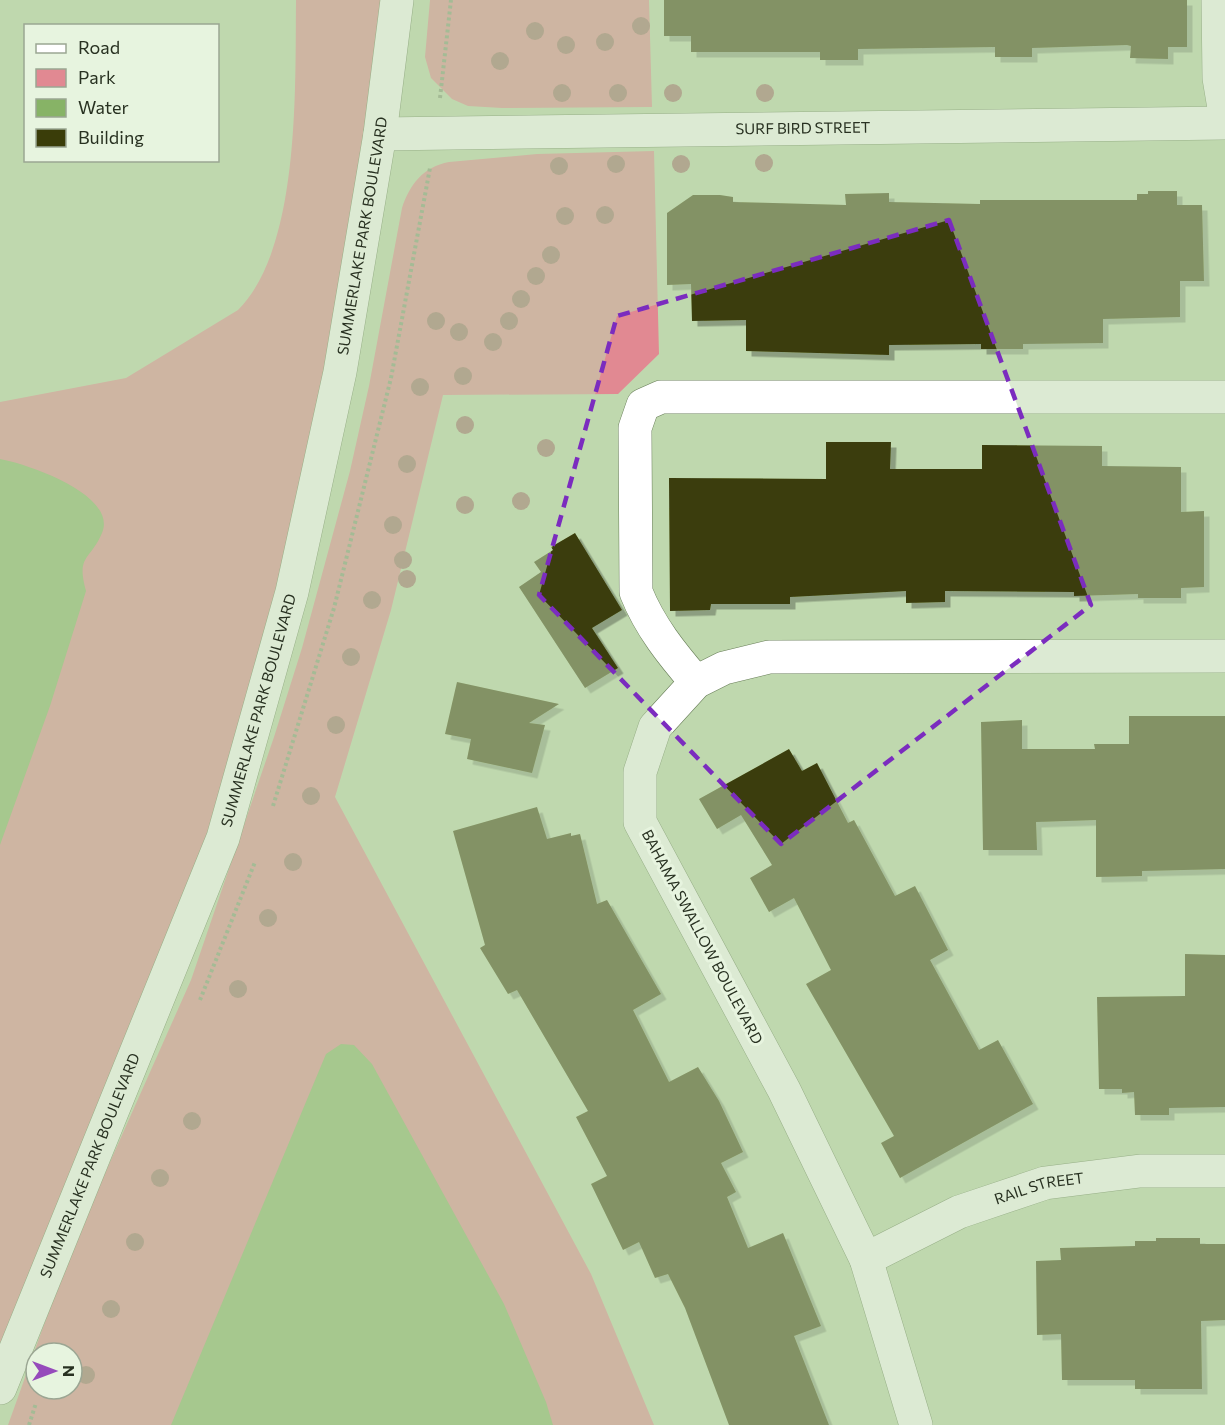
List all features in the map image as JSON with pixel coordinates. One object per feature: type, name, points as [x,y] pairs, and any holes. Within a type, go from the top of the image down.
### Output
[{"type":"street","name":"SUMMERLAKE PARK BOULEVARD","points":[[0,1388],[223,838],[292,592],[340,372],[380,134],[397,0]]},
{"type":"street","points":[[1218,0],[1219,78],[1225,114]]},
{"type":"street","name":"SURF BIRD STREET","points":[[380,134],[1225,123]]},
{"type":"street","points":[[696,682],[645,615],[636,592],[635,428],[643,405],[661,397],[1225,397]]},
{"type":"street","name":"BAHAMA SWALLOW BOULEVARD","points":[[916,1425],[866,1259],[784,1090],[640,822],[640,772],[655,727],[696,682],[724,668],[769,657],[1225,656]]},
{"type":"street","name":"RAIL STREET","points":[[866,1259],[959,1212],[1045,1183],[1140,1171],[1225,1171]]},
{"type":"path","points":[[28,1425],[36,1401]]},
{"type":"highlighted area","points":[[949,220],[1091,605],[781,844],[539,595],[617,316]]},
{"type":"green space","points":[[296,0],[397,0],[380,134],[223,838],[0,1388],[0,402],[126,378],[238,310],[259,282],[274,247],[284,207],[290,163],[294,119]]},
{"type":"green space","points":[[430,0],[649,0],[652,107],[502,108],[468,106],[452,99],[431,78],[425,57]]},
{"type":"green space","points":[[654,151],[659,354],[618,394],[443,395],[391,610],[335,797],[591,1274],[654,1425],[8,1425],[24,1380],[24,1401],[84,1401],[84,1341],[38,1341],[102,1180],[191,980],[274,737],[302,648],[350,471],[405,199],[425,172],[449,162],[537,154]]},
{"type":"water","points":[[0,459],[30,467],[68,484],[97,506],[103,519],[102,533],[84,564],[83,579],[86,591],[50,706],[0,845]]},
{"type":"water","points":[[341,1044],[354,1045],[372,1064],[504,1304],[546,1402],[553,1425],[171,1425],[326,1054]]},
{"type":"building","points":[[664,0],[1187,0],[1187,47],[1168,47],[1168,59],[1130,58],[1131,46],[1127,45],[1032,48],[1032,57],[995,57],[995,47],[858,49],[858,60],[820,60],[820,52],[691,52],[691,36],[664,36]]},
{"type":"building","points":[[1148,191],[1177,191],[1177,205],[1202,205],[1204,281],[1180,281],[1180,317],[1103,319],[1103,343],[1023,344],[1023,349],[981,349],[981,344],[889,345],[889,355],[746,351],[746,320],[692,321],[691,284],[667,285],[667,213],[693,195],[733,197],[733,202],[846,205],[845,194],[889,193],[889,202],[980,204],[980,200],[1137,200],[1137,194],[1148,194]]},
{"type":"building","points":[[826,442],[891,442],[890,469],[982,469],[982,445],[1102,446],[1102,466],[1181,467],[1181,512],[1204,511],[1204,587],[1181,588],[1181,598],[1138,598],[1138,594],[1074,596],[1074,592],[945,591],[945,602],[906,603],[906,591],[790,597],[790,604],[711,604],[710,610],[670,611],[669,478],[826,479]]},
{"type":"building","points":[[575,533],[622,610],[592,628],[618,668],[585,688],[519,587],[541,572],[534,562],[553,550],[551,547]]},
{"type":"building","points":[[457,682],[559,704],[529,723],[545,725],[532,773],[467,759],[471,739],[445,734]]},
{"type":"building","points":[[1129,716],[1225,716],[1225,869],[1142,871],[1142,876],[1096,877],[1096,820],[1036,822],[1037,850],[983,850],[981,722],[1022,720],[1022,749],[1095,749],[1094,744],[1129,744]]},
{"type":"building","points":[[789,749],[802,771],[817,763],[848,823],[854,820],[895,896],[915,886],[948,950],[930,960],[979,1050],[998,1040],[1033,1104],[900,1178],[881,1143],[894,1136],[806,984],[831,970],[794,898],[769,912],[750,878],[772,865],[741,815],[717,829],[699,799]]},
{"type":"building","points":[[537,807],[547,839],[571,833],[571,836],[580,834],[597,904],[607,900],[661,994],[633,1010],[669,1082],[698,1067],[719,1101],[743,1152],[721,1163],[736,1192],[727,1197],[748,1248],[783,1233],[821,1326],[794,1336],[829,1425],[729,1425],[685,1308],[668,1274],[655,1278],[639,1242],[623,1250],[591,1184],[607,1176],[576,1117],[588,1111],[517,990],[508,994],[480,948],[485,945],[453,831]]},
{"type":"building","points":[[1185,954],[1225,955],[1225,1107],[1169,1108],[1169,1115],[1135,1115],[1134,1092],[1122,1093],[1122,1089],[1099,1089],[1097,997],[1185,996]]},
{"type":"building","points":[[1156,1238],[1200,1238],[1200,1244],[1225,1244],[1225,1320],[1201,1321],[1202,1389],[1135,1389],[1135,1380],[1062,1380],[1061,1334],[1037,1335],[1036,1261],[1061,1260],[1060,1248],[1135,1246],[1135,1241],[1156,1241]]}]
